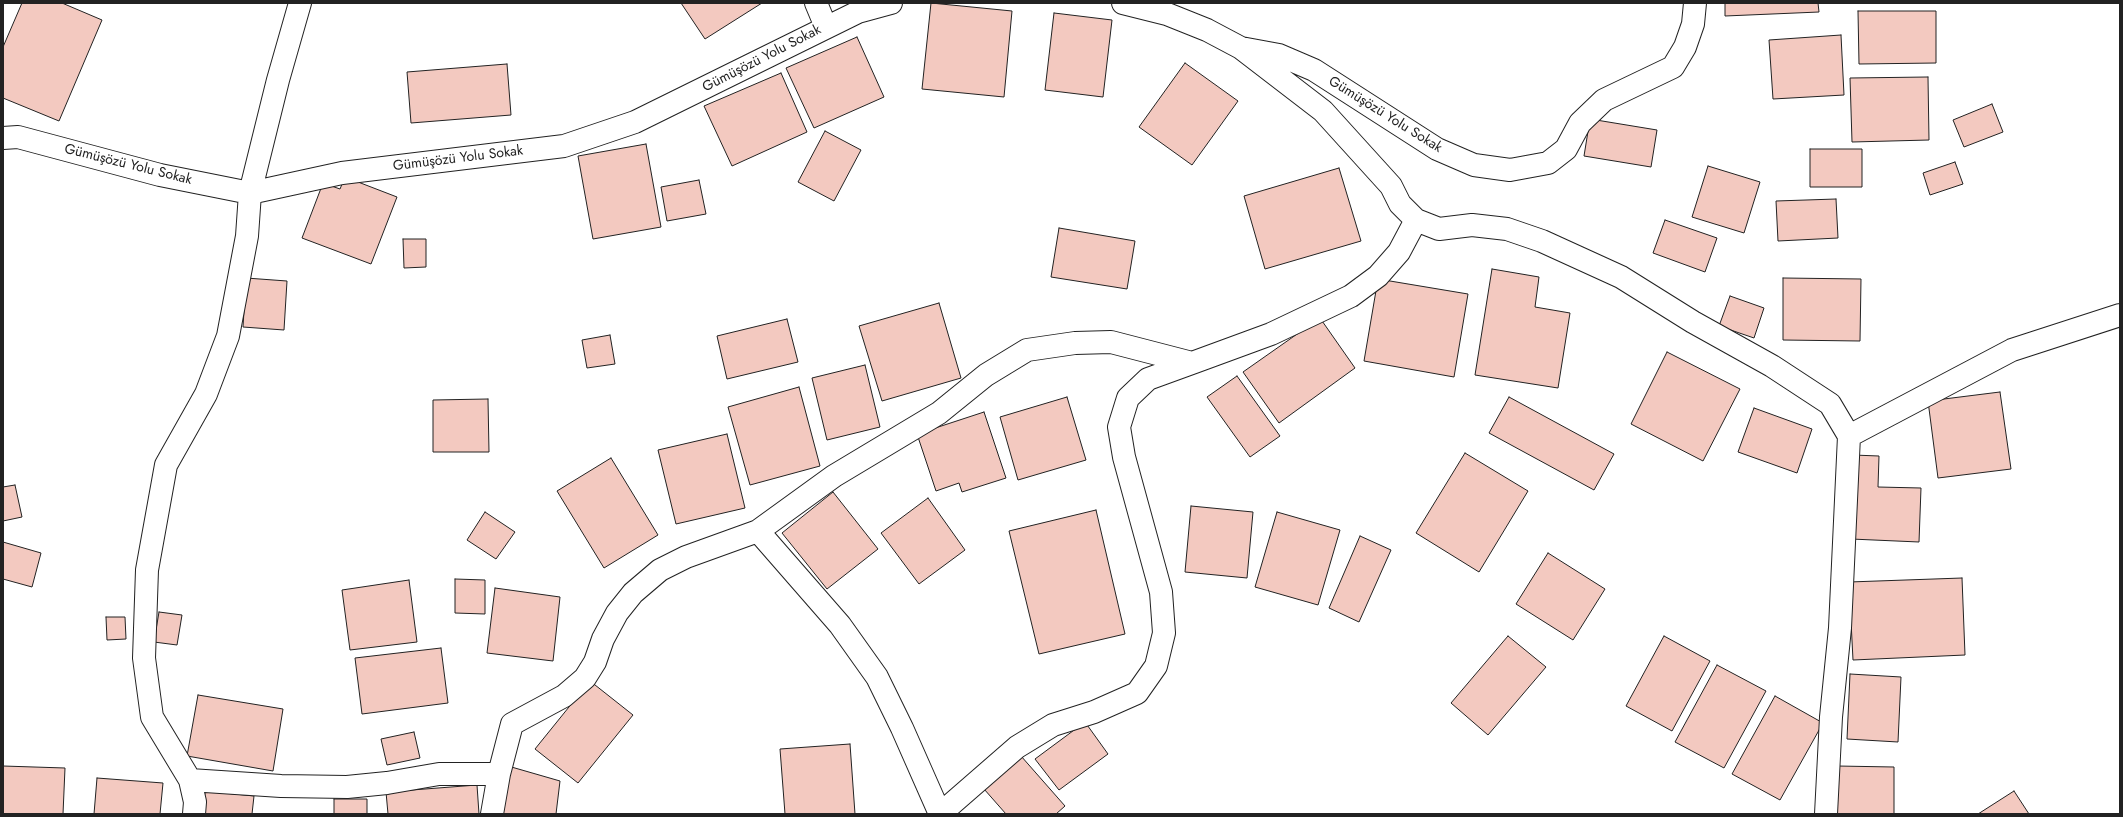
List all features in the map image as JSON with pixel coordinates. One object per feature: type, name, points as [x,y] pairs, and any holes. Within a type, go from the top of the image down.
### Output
[{"type":"street","points":[[194,814],[195,802],[190,780],[152,717],[144,658],[147,570],[166,465],[206,394],[228,336],[247,236],[250,193],[278,80],[300,3]]},
{"type":"street","points":[[816,3],[826,27]]},
{"type":"street","name":"Gümüşözü Yolu Sokak","points":[[3,138],[18,137],[160,175],[250,193],[342,173],[564,146],[635,122],[858,12],[891,3]]},
{"type":"street","name":"Gümüşözü Yolu Sokak","points":[[1123,3],[1167,14],[1207,30],[1241,48],[1280,55],[1314,70],[1437,149],[1474,164],[1510,170],[1548,163],[1566,148],[1580,123],[1604,100],[1673,67],[1686,47],[1693,24],[1695,3]]},
{"type":"street","points":[[1241,48],[1323,111],[1391,186],[1400,204],[1416,220],[1439,229],[1472,225],[1507,229],[1542,241],[1621,277],[1693,322],[1772,366],[1830,404],[1849,436],[1840,628],[1831,716],[1826,814]]},
{"type":"street","points":[[758,531],[840,625],[877,677],[902,728],[940,814],[1017,747],[1053,725],[1094,712],[1138,693],[1156,666],[1164,633],[1160,592],[1124,457],[1120,427],[1128,398],[1148,379],[1271,334],[1351,296],[1378,276],[1398,252],[1416,220]]},
{"type":"street","points":[[1849,436],[2012,350],[2120,316]]},
{"type":"street","points":[[492,814],[499,774],[512,724],[564,696],[585,678],[595,662],[603,639],[617,613],[633,593],[660,570],[686,557],[758,531],[834,476],[940,413],[986,375],[1027,350],[1075,344],[1111,342],[1192,363]]},
{"type":"street","points":[[190,780],[281,786],[347,787],[387,784],[439,774],[499,774]]},
{"type":"building","points":[[22,3],[62,3],[102,20],[59,121],[3,98],[3,47]]},
{"type":"building","points":[[681,3],[762,3],[705,39]]},
{"type":"building","points":[[931,3],[1012,11],[1004,97],[922,89]]},
{"type":"building","points":[[1725,3],[1818,3],[1819,12],[1725,16]]},
{"type":"building","points":[[1858,11],[1936,11],[1936,63],[1859,64]]},
{"type":"building","points":[[1054,13],[1112,20],[1103,97],[1045,90]]},
{"type":"building","points":[[1841,35],[1844,95],[1773,99],[1769,40]]},
{"type":"building","points":[[857,37],[884,97],[814,128],[786,68]]},
{"type":"building","points":[[1185,63],[1238,101],[1192,165],[1139,127]]},
{"type":"building","points":[[507,64],[511,115],[411,123],[407,72]]},
{"type":"building","points":[[781,73],[807,132],[732,166],[704,106]]},
{"type":"building","points":[[1928,77],[1929,140],[1852,142],[1850,78]]},
{"type":"building","points":[[1992,104],[2003,132],[1964,147],[1953,120]]},
{"type":"building","points":[[1590,119],[1657,130],[1651,167],[1584,156]]},
{"type":"building","points":[[825,131],[861,150],[834,201],[798,182]]},
{"type":"building","points":[[646,144],[661,227],[593,239],[578,156]]},
{"type":"building","points":[[1810,149],[1862,149],[1862,187],[1810,187]]},
{"type":"building","points":[[1955,162],[1963,184],[1930,195],[1923,173]]},
{"type":"building","points":[[1708,166],[1760,182],[1744,233],[1692,217]]},
{"type":"building","points":[[1339,168],[1361,241],[1265,269],[1244,196]]},
{"type":"building","points":[[345,177],[397,197],[371,264],[302,238],[323,183],[340,189]]},
{"type":"building","points":[[699,180],[706,214],[667,221],[661,187]]},
{"type":"building","points":[[1836,199],[1838,238],[1778,241],[1776,201]]},
{"type":"building","points":[[1665,220],[1717,238],[1705,272],[1653,253]]},
{"type":"building","points":[[1059,228],[1135,241],[1127,289],[1051,277]]},
{"type":"building","points":[[403,239],[426,239],[426,267],[404,268]]},
{"type":"building","points":[[1492,269],[1539,277],[1535,307],[1570,313],[1558,388],[1475,375]]},
{"type":"building","points":[[246,278],[287,281],[284,330],[243,327]]},
{"type":"building","points":[[1783,278],[1861,279],[1860,341],[1783,340]]},
{"type":"building","points":[[1378,279],[1468,294],[1454,377],[1364,361]]},
{"type":"building","points":[[1730,296],[1764,308],[1754,338],[1719,326]]},
{"type":"building","points":[[939,303],[961,378],[882,401],[859,326]]},
{"type":"building","points":[[1320,318],[1355,368],[1279,423],[1243,372]]},
{"type":"building","points":[[787,319],[798,362],[727,379],[717,336]]},
{"type":"building","points":[[610,335],[615,364],[587,368],[582,340]]},
{"type":"building","points":[[1667,352],[1740,389],[1703,461],[1631,424]]},
{"type":"building","points":[[865,365],[880,427],[827,440],[812,378]]},
{"type":"building","points":[[1237,376],[1280,436],[1250,457],[1207,397]]},
{"type":"building","points":[[799,387],[820,466],[750,485],[728,407]]},
{"type":"building","points":[[2000,392],[2011,469],[1938,478],[1928,401]]},
{"type":"building","points":[[1067,397],[1086,460],[1018,480],[1000,417]]},
{"type":"building","points":[[1509,397],[1614,454],[1594,490],[1489,433]]},
{"type":"building","points":[[488,399],[489,452],[433,452],[433,400]]},
{"type":"building","points":[[1754,408],[1812,429],[1797,473],[1738,452]]},
{"type":"building","points":[[984,412],[1006,478],[962,492],[959,483],[936,491],[917,434]]},
{"type":"building","points":[[727,434],[745,508],[676,524],[658,450]]},
{"type":"building","points":[[1465,453],[1528,491],[1479,572],[1416,533]]},
{"type":"building","points":[[1853,455],[1879,456],[1878,487],[1921,488],[1919,542],[1851,539]]},
{"type":"building","points":[[611,458],[658,535],[604,568],[557,491]]},
{"type":"building","points":[[15,485],[22,517],[3,521],[3,487]]},
{"type":"building","points":[[833,492],[878,549],[827,589],[782,533]]},
{"type":"building","points":[[928,498],[965,550],[919,584],[881,533]]},
{"type":"building","points":[[1191,506],[1253,512],[1247,578],[1185,572]]},
{"type":"building","points":[[1096,510],[1125,634],[1039,654],[1009,531]]},
{"type":"building","points":[[485,512],[515,532],[496,559],[467,540]]},
{"type":"building","points":[[1277,512],[1340,530],[1318,605],[1255,587]]},
{"type":"building","points":[[1360,536],[1391,550],[1359,622],[1329,608]]},
{"type":"building","points":[[3,542],[41,553],[32,587],[3,579]]},
{"type":"building","points":[[1548,553],[1605,589],[1573,640],[1516,604]]},
{"type":"building","points":[[1962,578],[1965,655],[1853,660],[1849,582]]},
{"type":"building","points":[[455,579],[485,580],[485,614],[455,613]]},
{"type":"building","points":[[409,580],[417,642],[350,650],[342,590]]},
{"type":"building","points":[[495,588],[560,597],[553,661],[487,653]]},
{"type":"building","points":[[159,612],[182,615],[177,645],[154,642]]},
{"type":"building","points":[[106,617],[125,617],[126,639],[107,640]]},
{"type":"building","points":[[1508,636],[1546,667],[1488,735],[1451,703]]},
{"type":"building","points":[[1664,636],[1710,661],[1672,731],[1626,706]]},
{"type":"building","points":[[441,648],[448,703],[362,714],[355,658]]},
{"type":"building","points":[[1717,665],[1766,691],[1724,768],[1675,742]]},
{"type":"building","points":[[1850,674],[1901,677],[1898,742],[1847,739]]},
{"type":"building","points":[[590,681],[633,715],[578,783],[535,749]]},
{"type":"building","points":[[198,695],[283,709],[273,771],[187,756]]},
{"type":"building","points":[[1775,696],[1823,723],[1780,800],[1732,774]]},
{"type":"building","points":[[1085,722],[1108,754],[1059,790],[1035,759]]},
{"type":"building","points":[[414,732],[420,758],[387,765],[381,739]]},
{"type":"building","points":[[850,744],[855,814],[785,814],[780,749]]},
{"type":"building","points":[[1021,756],[1065,806],[1056,814],[1006,814],[984,789]]},
{"type":"building","points":[[3,766],[65,768],[63,814],[3,814]]},
{"type":"building","points":[[508,766],[560,781],[556,814],[498,814]]},
{"type":"building","points":[[1837,766],[1894,767],[1894,814],[1836,814]]},
{"type":"building","points":[[97,778],[163,783],[160,814],[94,814]]},
{"type":"building","points":[[477,785],[479,814],[388,814],[386,792]]},
{"type":"building","points":[[205,791],[254,796],[252,814],[203,814]]},
{"type":"building","points":[[2014,791],[2029,814],[1978,814]]},
{"type":"building","points":[[334,799],[367,799],[367,814],[334,814]]}]
